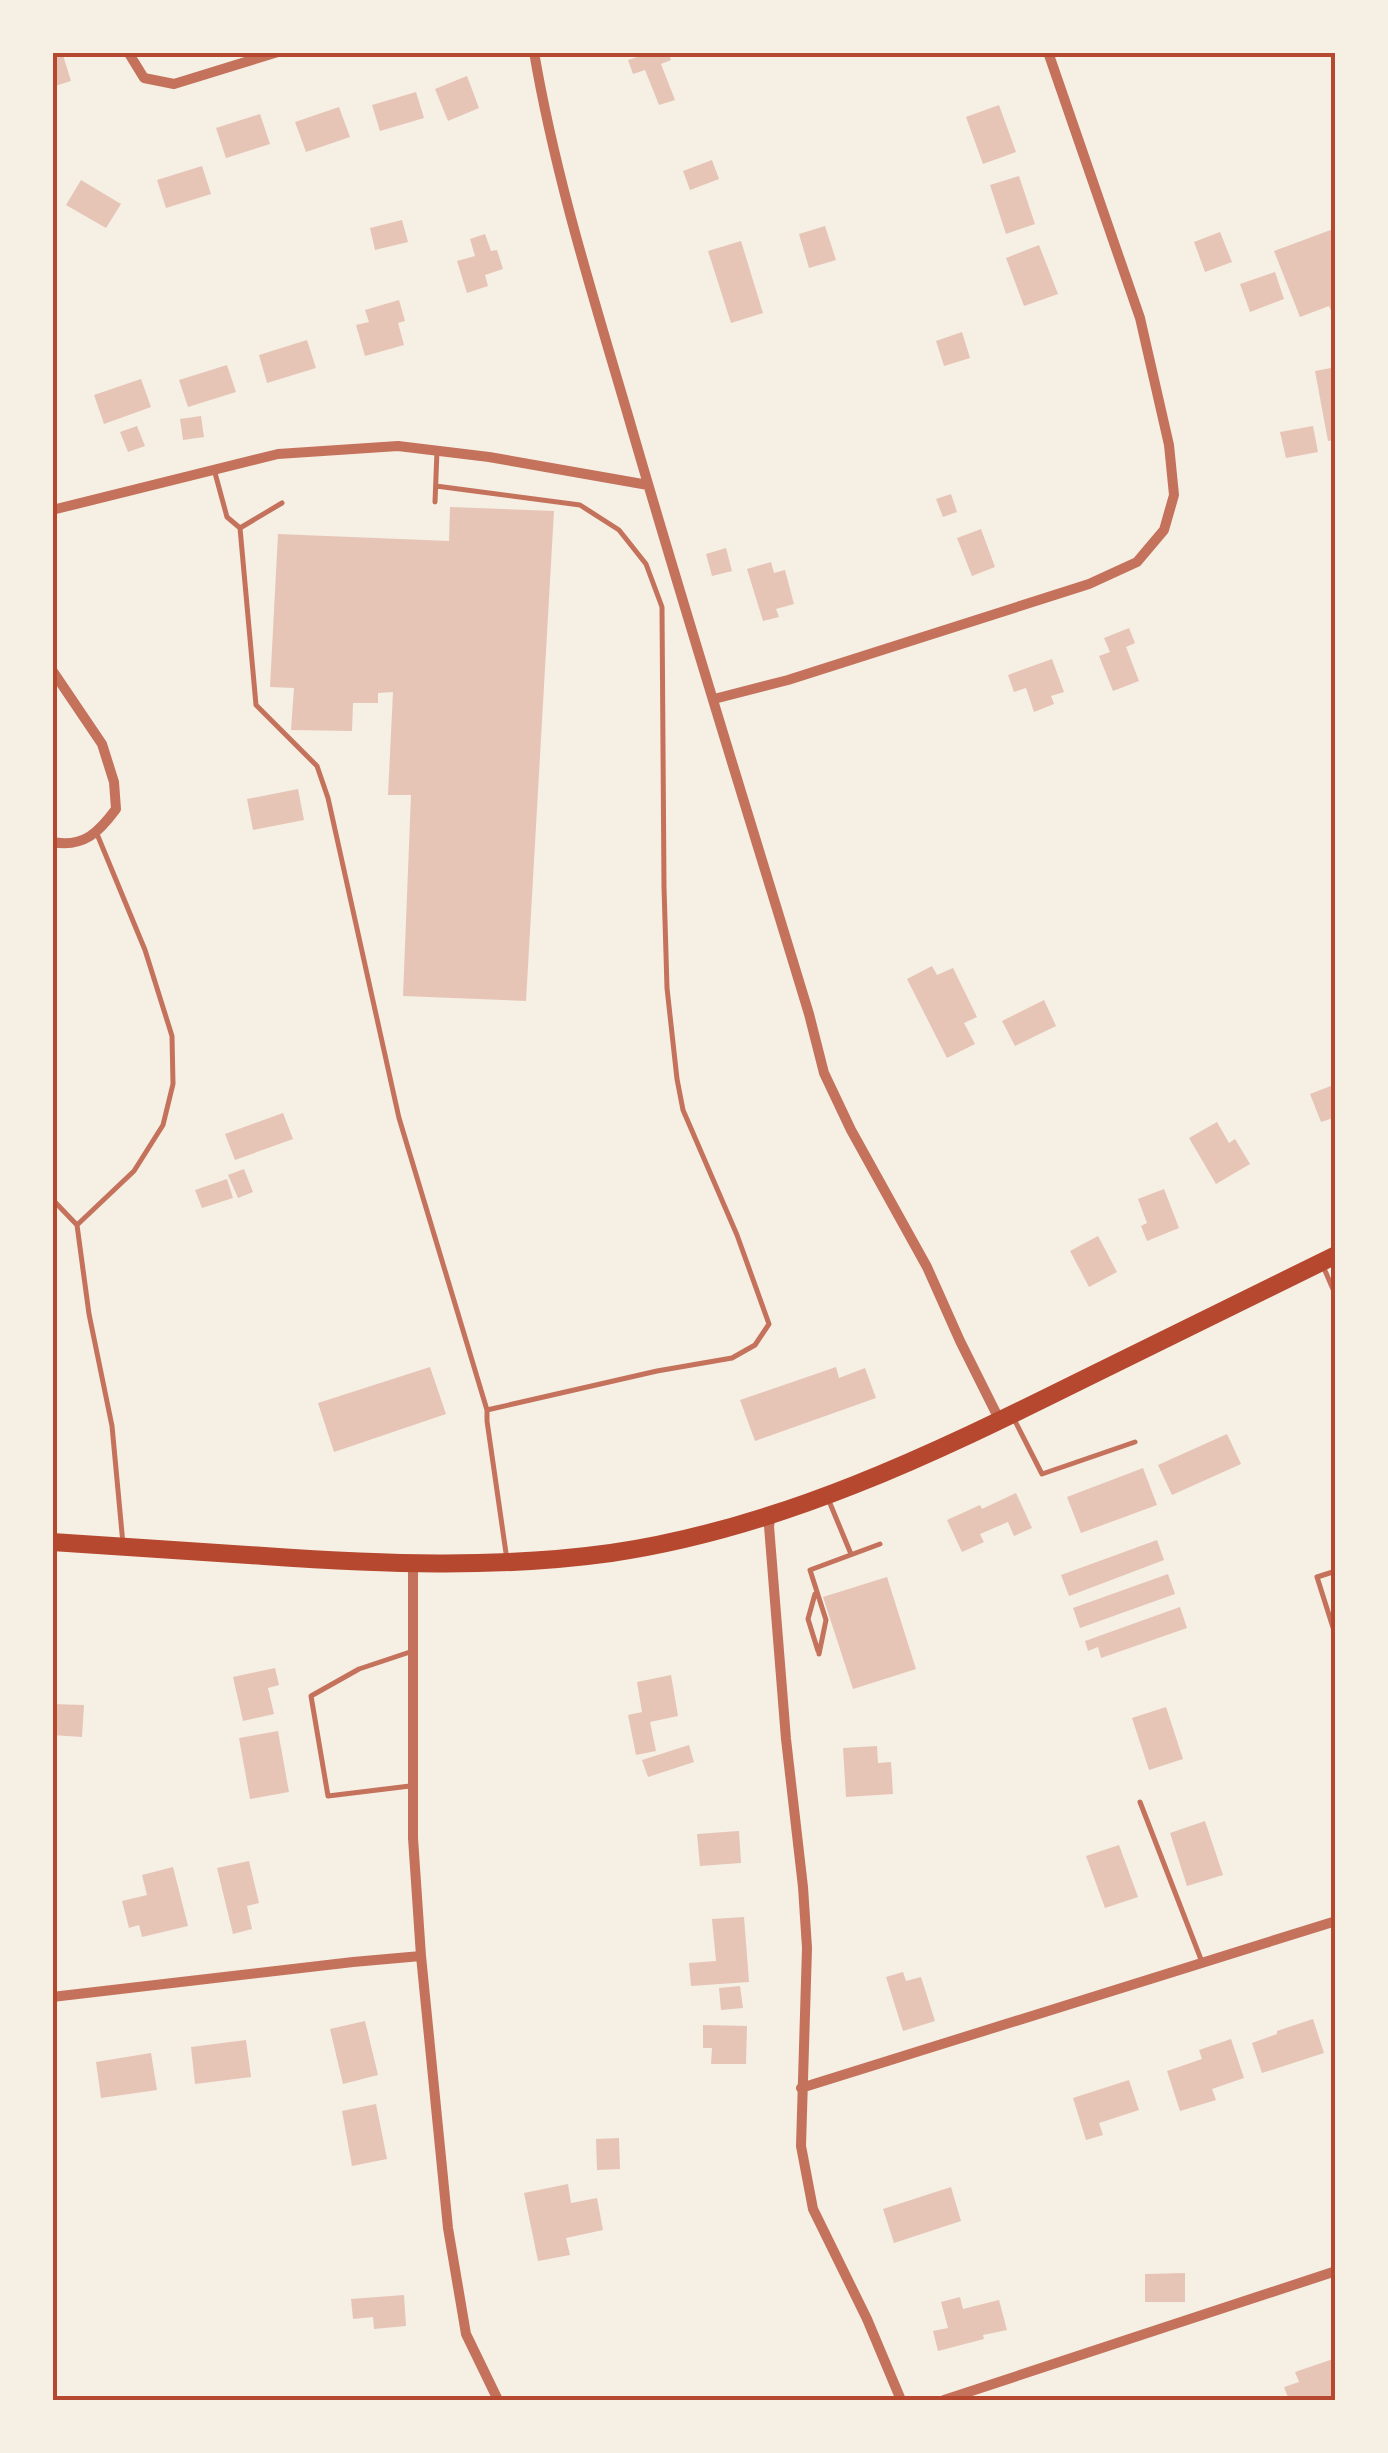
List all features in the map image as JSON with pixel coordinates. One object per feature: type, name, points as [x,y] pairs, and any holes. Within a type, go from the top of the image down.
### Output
[{"type":"main road","points":[[52,1542],[413,1565],[508,1563],[611,1553],[693,1537],[772,1516],[934,1453],[1329,1258]]},
{"type":"street","points":[[128,52],[144,78],[174,84],[278,52]]},
{"type":"street","points":[[534,52],[545,117],[573,226],[824,1073],[927,1267],[960,1341],[1006,1418]]},
{"type":"street","points":[[714,699],[788,680],[1089,584],[1137,562],[1164,530],[1174,495],[1170,446],[1140,318],[1048,52]]},
{"type":"street","points":[[52,510],[278,454],[398,446],[489,457],[648,485]]},
{"type":"street","points":[[52,670],[102,744],[114,782],[116,809],[97,834],[65,844],[52,842]]},
{"type":"street","points":[[772,1516],[769,1526],[785,1723],[806,1933],[800,2146],[814,2209],[901,2400]]},
{"type":"street","points":[[413,1565],[414,1838],[421,1956],[448,2228],[466,2334],[498,2400]]},
{"type":"street","points":[[801,2088],[1336,1922]]},
{"type":"street","points":[[52,1997],[421,1956]]},
{"type":"street","points":[[944,2400],[1336,2271]]},
{"type":"lane","points":[[436,502],[437,451]]},
{"type":"lane","points":[[214,470],[227,517],[240,528],[256,705],[317,766],[328,798],[399,1118],[487,1410],[508,1563]]},
{"type":"lane","points":[[436,486],[580,504],[620,530],[646,564],[662,607],[665,938],[677,1079],[683,1110],[737,1235],[769,1324],[755,1345],[732,1358],[487,1410]]},
{"type":"lane","points":[[240,528],[282,503]]},
{"type":"lane","points":[[77,1225],[134,1172],[162,1125],[173,1084],[172,1036],[145,950],[97,834]]},
{"type":"lane","points":[[52,1199],[77,1225],[88,1314],[112,1426],[124,1547]]},
{"type":"lane","points":[[1329,1258],[1336,1296]]},
{"type":"lane","points":[[1006,1418],[1042,1474],[1135,1442]]},
{"type":"lane","points":[[827,1496],[851,1554]]},
{"type":"lane","points":[[816,1592],[808,1619],[818,1654],[826,1620],[810,1570],[880,1544]]},
{"type":"lane","points":[[1336,1571],[1316,1577],[1336,1637]]},
{"type":"lane","points":[[413,1651],[358,1669],[311,1696],[328,1796],[413,1786]]},
{"type":"lane","points":[[1140,1802],[1202,1962]]},
{"type":"building","points":[[52,52],[62,52],[71,81],[52,87]]},
{"type":"building","points":[[636,52],[668,52],[671,60],[661,64],[675,100],[659,105],[645,70],[633,74],[628,60],[637,57]]},
{"type":"building","points":[[467,76],[479,108],[448,121],[435,89]]},
{"type":"building","points":[[416,92],[424,118],[380,131],[372,105]]},
{"type":"building","points":[[999,105],[1016,152],[983,164],[966,117]]},
{"type":"building","points":[[339,107],[350,137],[306,152],[295,122]]},
{"type":"building","points":[[260,114],[270,144],[226,158],[216,128]]},
{"type":"building","points":[[712,160],[719,179],[690,190],[683,171]]},
{"type":"building","points":[[202,166],[211,194],[166,208],[157,180]]},
{"type":"building","points":[[1019,176],[1035,224],[1006,234],[990,185]]},
{"type":"building","points":[[81,180],[121,204],[106,228],[66,205]]},
{"type":"building","points":[[402,220],[408,242],[375,250],[370,228]]},
{"type":"building","points":[[825,226],[836,260],[809,268],[799,234]]},
{"type":"building","points":[[1336,228],[1336,321],[1329,306],[1300,317],[1274,251]]},
{"type":"building","points":[[1220,232],[1232,262],[1205,272],[1194,242]]},
{"type":"building","points":[[485,234],[491,251],[497,250],[503,269],[485,275],[488,286],[467,293],[457,261],[475,256],[470,239]]},
{"type":"building","points":[[741,241],[763,313],[731,323],[708,251]]},
{"type":"building","points":[[1039,245],[1058,294],[1024,306],[1006,258]]},
{"type":"building","points":[[1275,272],[1284,299],[1250,312],[1240,284]]},
{"type":"building","points":[[399,300],[405,321],[398,323],[404,345],[365,356],[356,325],[369,322],[365,310]]},
{"type":"building","points":[[962,332],[970,358],[944,366],[936,341]]},
{"type":"building","points":[[307,340],[316,368],[267,383],[259,355]]},
{"type":"building","points":[[227,365],[236,392],[188,407],[179,380]]},
{"type":"building","points":[[1336,367],[1336,440],[1328,441],[1315,371]]},
{"type":"building","points":[[141,379],[151,407],[104,424],[94,395]]},
{"type":"building","points":[[201,416],[204,437],[183,440],[180,419]]},
{"type":"building","points":[[137,426],[145,446],[128,452],[120,432]]},
{"type":"building","points":[[1313,426],[1318,452],[1286,458],[1280,432]]},
{"type":"building","points":[[951,494],[957,512],[943,517],[936,499]]},
{"type":"building","points":[[450,507],[554,511],[526,1001],[403,996],[411,795],[388,795],[393,692],[378,693],[378,703],[353,703],[352,731],[291,730],[294,688],[270,687],[278,534],[449,541]]},
{"type":"building","points":[[981,529],[995,567],[972,576],[957,538]]},
{"type":"building","points":[[726,548],[732,571],[712,576],[706,554]]},
{"type":"building","points":[[771,562],[774,573],[785,570],[794,604],[776,609],[779,617],[763,621],[747,569]]},
{"type":"building","points":[[1129,628],[1135,643],[1126,647],[1139,681],[1113,691],[1099,656],[1110,652],[1104,638]]},
{"type":"building","points":[[1052,659],[1064,692],[1051,696],[1054,704],[1034,712],[1026,688],[1014,692],[1008,675]]},
{"type":"building","points":[[298,789],[304,820],[253,830],[247,799]]},
{"type":"building","points":[[932,966],[937,975],[953,968],[977,1017],[964,1023],[975,1044],[947,1058],[907,979]]},
{"type":"building","points":[[1044,1000],[1056,1026],[1015,1046],[1002,1021]]},
{"type":"building","points":[[1336,1084],[1336,1117],[1321,1122],[1310,1094]]},
{"type":"building","points":[[283,1113],[293,1139],[235,1160],[225,1134]]},
{"type":"building","points":[[1217,1122],[1229,1143],[1235,1139],[1250,1164],[1216,1184],[1189,1138]]},
{"type":"building","points":[[244,1169],[253,1192],[238,1198],[228,1175]]},
{"type":"building","points":[[227,1179],[233,1198],[202,1208],[195,1190]]},
{"type":"building","points":[[1164,1189],[1179,1228],[1147,1241],[1141,1226],[1147,1223],[1138,1199]]},
{"type":"building","points":[[1098,1236],[1117,1272],[1089,1287],[1070,1251]]},
{"type":"building","points":[[430,1367],[446,1414],[334,1452],[318,1403]]},
{"type":"building","points":[[836,1367],[839,1378],[865,1368],[876,1398],[755,1441],[740,1400]]},
{"type":"building","points":[[1227,1434],[1241,1464],[1172,1495],[1158,1465]]},
{"type":"building","points":[[1143,1468],[1157,1505],[1081,1533],[1067,1497]]},
{"type":"building","points":[[1016,1493],[1032,1528],[1014,1536],[1008,1522],[980,1534],[984,1542],[962,1552],[947,1520]]},
{"type":"building","points":[[1157,1540],[1164,1560],[1069,1596],[1061,1575]]},
{"type":"building","points":[[1168,1574],[1175,1594],[1080,1628],[1073,1608]]},
{"type":"building","points":[[887,1577],[916,1669],[853,1689],[823,1597]]},
{"type":"building","points":[[1180,1607],[1187,1628],[1101,1658],[1098,1647],[1088,1651],[1085,1641]]},
{"type":"building","points":[[275,1668],[279,1685],[268,1688],[274,1714],[243,1721],[233,1677]]},
{"type":"building","points":[[671,1675],[678,1716],[650,1722],[656,1751],[636,1755],[628,1715],[642,1712],[637,1682]]},
{"type":"building","points":[[52,1704],[84,1705],[82,1737],[52,1735]]},
{"type":"building","points":[[1166,1707],[1183,1759],[1149,1770],[1132,1718]]},
{"type":"building","points":[[278,1731],[289,1792],[250,1799],[239,1738]]},
{"type":"building","points":[[689,1745],[694,1762],[648,1777],[642,1760]]},
{"type":"building","points":[[877,1746],[878,1763],[891,1762],[893,1794],[846,1797],[843,1748]]},
{"type":"building","points":[[1205,1821],[1223,1875],[1187,1886],[1170,1833]]},
{"type":"building","points":[[739,1831],[741,1863],[700,1866],[697,1834]]},
{"type":"building","points":[[1119,1845],[1138,1897],[1105,1908],[1086,1856]]},
{"type":"building","points":[[249,1861],[259,1903],[247,1906],[252,1929],[233,1934],[217,1868]]},
{"type":"building","points":[[173,1867],[188,1926],[142,1937],[139,1925],[129,1928],[122,1901],[147,1895],[142,1875]]},
{"type":"building","points":[[744,1917],[749,1982],[691,1986],[689,1963],[716,1961],[712,1919]]},
{"type":"building","points":[[903,1972],[906,1981],[921,1977],[935,2021],[903,2031],[886,1977]]},
{"type":"building","points":[[740,1986],[743,2008],[721,2010],[719,1988]]},
{"type":"building","points":[[1313,2019],[1324,2053],[1262,2073],[1252,2043]]},
{"type":"building","points":[[365,2021],[378,2075],[343,2084],[330,2029]]},
{"type":"building","points":[[703,2025],[747,2026],[746,2064],[711,2064],[712,2048],[703,2048]]},
{"type":"building","points":[[1231,2039],[1244,2078],[1212,2089],[1216,2100],[1180,2111],[1167,2071],[1202,2059],[1199,2050]]},
{"type":"building","points":[[246,2040],[251,2077],[195,2084],[191,2047]]},
{"type":"building","points":[[151,2053],[157,2090],[101,2098],[96,2062]]},
{"type":"building","points":[[1129,2080],[1139,2110],[1099,2123],[1103,2135],[1086,2140],[1073,2098]]},
{"type":"building","points":[[376,2104],[387,2159],[352,2166],[342,2111]]},
{"type":"building","points":[[619,2138],[620,2169],[597,2170],[596,2139]]},
{"type":"building","points":[[568,2184],[571,2203],[597,2198],[603,2230],[566,2238],[570,2255],[538,2261],[524,2193]]},
{"type":"building","points":[[951,2187],[961,2221],[894,2243],[883,2209]]},
{"type":"building","points":[[1185,2273],[1185,2302],[1145,2302],[1145,2274]]},
{"type":"building","points":[[404,2295],[406,2326],[374,2329],[373,2317],[353,2319],[351,2299]]},
{"type":"building","points":[[960,2297],[963,2309],[999,2300],[1007,2330],[938,2351],[933,2331],[948,2328],[941,2302]]},
{"type":"building","points":[[1336,2358],[1336,2400],[1289,2400],[1284,2387],[1299,2382],[1295,2372]]}]
